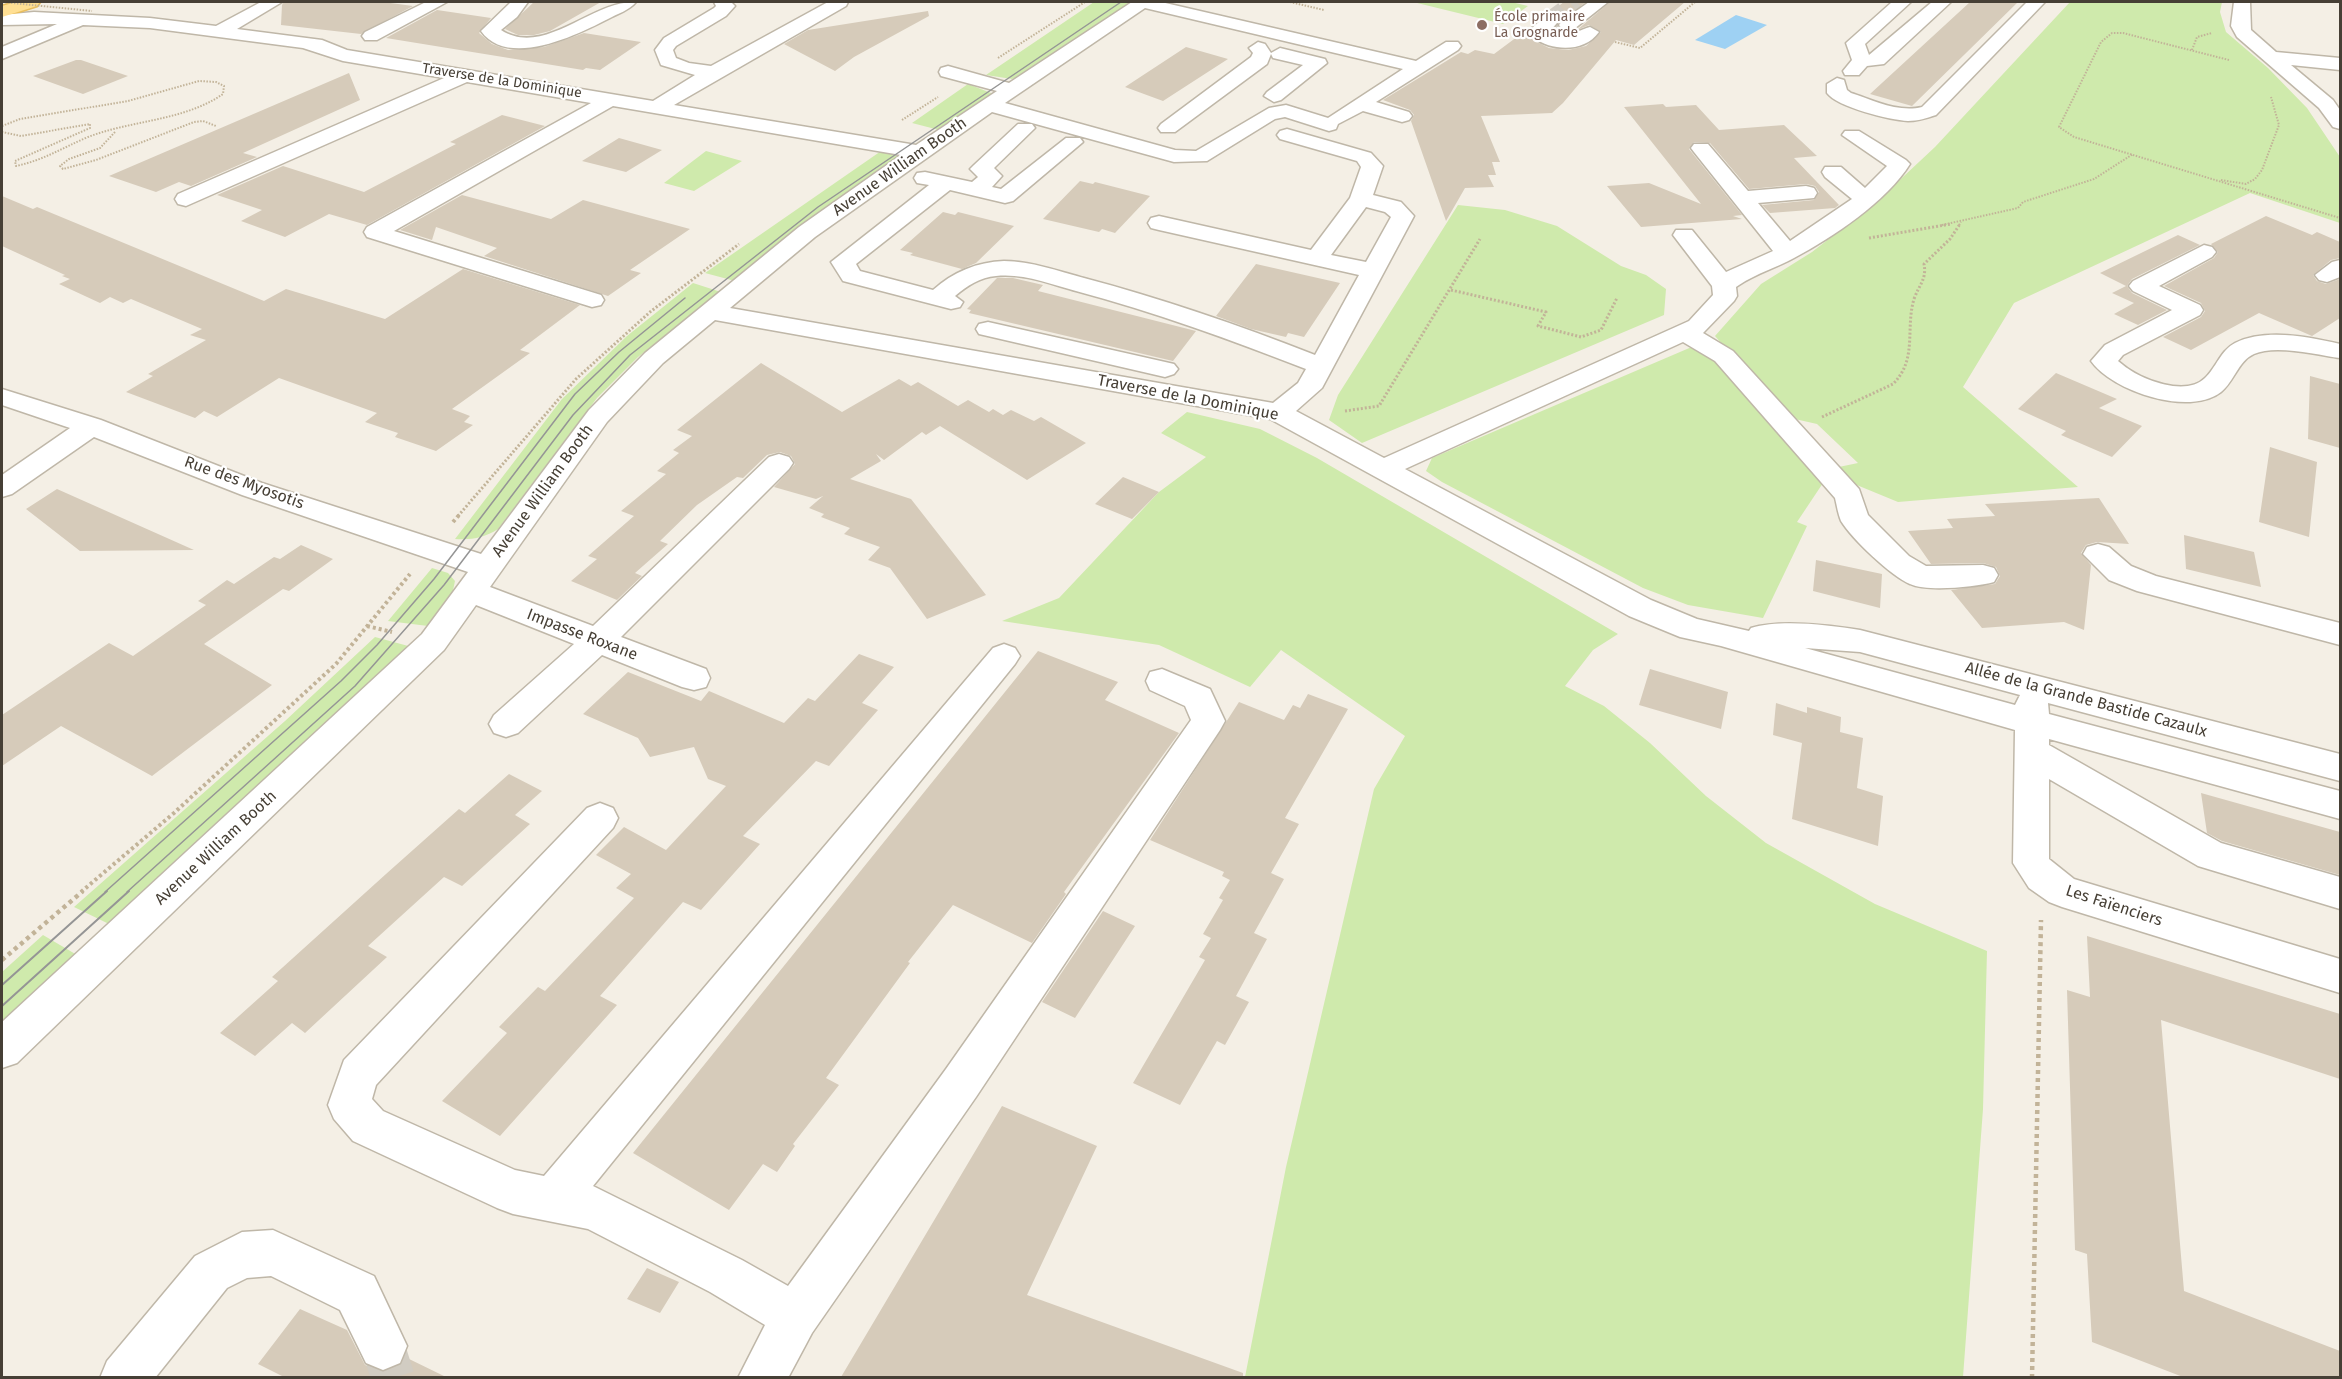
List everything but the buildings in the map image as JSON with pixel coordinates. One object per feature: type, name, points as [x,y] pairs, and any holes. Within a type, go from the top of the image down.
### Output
[{"type":"main road","points":[[2,4],[15,2]]},
{"type":"main road","points":[[2,12],[31,2]]},
{"type":"street","points":[[2,18],[42,2]]},
{"type":"street","points":[[66,2],[65,5],[87,15]]},
{"type":"street","points":[[220,31],[273,2]]},
{"type":"street","points":[[371,36],[438,2]]},
{"type":"street","points":[[519,2],[511,13],[490,31],[498,39],[532,44],[566,32],[627,2]]},
{"type":"street","points":[[714,72],[685,68],[668,61],[664,50],[670,42],[720,12],[726,6],[723,2]]},
{"type":"street","points":[[658,107],[714,72],[840,2]]},
{"type":"street","points":[[1568,26],[1599,2]]},
{"type":"street","points":[[1902,2],[1855,43],[1857,66],[1877,60],[1942,2]]},
{"type":"street","points":[[1837,84],[1837,93],[1844,97],[1902,114],[1920,115],[1929,111],[2036,2]]},
{"type":"street","points":[[2242,2],[2240,26],[2243,33],[2326,104],[2340,123]]},
{"type":"street","points":[[1136,6],[1258,48],[1318,63],[1274,96]]},
{"type":"street","points":[[1136,6],[1418,68]]},
{"type":"street","name":"Avenue William Booth","points":[[2,1049],[433,642],[598,416],[654,358],[807,232],[894,169],[1136,6]]},
{"type":"street","points":[[2,54],[87,15]]},
{"type":"street","name":"Traverse de la Dominique","points":[[2,18],[87,15],[303,43],[322,46],[343,55],[921,152]]},
{"type":"street","points":[[1548,23],[1540,29],[1540,34],[1556,43],[1598,36]]},
{"type":"street","points":[[990,105],[1174,156],[1200,157],[1269,114],[1286,111],[1343,124],[1359,104],[1452,46]]},
{"type":"street","points":[[1168,128],[1260,60],[1262,53],[1258,48]]},
{"type":"street","points":[[2270,57],[2340,64]]},
{"type":"street","points":[[948,72],[1013,90]]},
{"type":"street","points":[[186,199],[466,75]]},
{"type":"street","points":[[592,300],[375,232],[612,99]]},
{"type":"street","points":[[1359,104],[1402,116]]},
{"type":"street","points":[[976,190],[991,176],[981,169],[1025,128]]},
{"type":"street","points":[[1287,135],[1364,158],[1372,166],[1361,200],[1317,258]]},
{"type":"street","points":[[1724,285],[1735,275],[1787,253],[1865,199],[1897,172],[1899,164],[1852,135]]},
{"type":"street","points":[[894,169],[1005,196],[1073,142]]},
{"type":"street","points":[[1701,148],[1787,253]]},
{"type":"street","points":[[1833,172],[1865,199]]},
{"type":"street","points":[[945,183],[843,262],[851,276],[945,300],[956,281],[992,269],[1016,268],[1137,298],[1202,319],[1321,366]]},
{"type":"street","points":[[1742,198],[1806,193]]},
{"type":"street","points":[[1278,412],[1309,388],[1403,216],[1393,207],[1361,200]]},
{"type":"street","points":[[1159,223],[1373,271]]},
{"type":"street","points":[[1382,469],[1698,326],[1725,296],[1724,285],[1684,235]]},
{"type":"street","points":[[2204,252],[2141,286],[2191,310],[2114,350],[2104,361],[2118,375],[2143,386],[2194,394],[2211,388],[2243,348],[2259,345],[2318,346],[2340,351]]},
{"type":"street","name":"Traverse de la Dominique","points":[[711,312],[1278,412],[1640,608],[1706,632]]},
{"type":"street","points":[[988,329],[1165,369]]},
{"type":"street","points":[[1685,333],[1724,356],[1849,496],[1854,518],[1898,563],[1922,577],[1983,574]]},
{"type":"street","points":[[1054,372],[1069,348]]},
{"type":"street","name":"Rue des Myosotis","points":[[2,397],[91,426],[478,579]]},
{"type":"street","points":[[2,488],[91,426]]},
{"type":"street","points":[[506,724],[597,640],[779,463]]},
{"type":"street","points":[[2098,554],[2120,573],[2148,584],[2340,634]]},
{"type":"street","name":"Impasse Roxane","points":[[478,579],[597,640],[693,678]]},
{"type":"street","points":[[1706,632],[1850,673],[2032,737],[2340,805]]},
{"type":"street","name":"Allée de la Grande Bastide Cazaulx","points":[[1706,632],[1832,637],[1860,641],[2340,768]]},
{"type":"street","points":[[1832,637],[1850,673]]},
{"type":"street","points":[[553,1199],[1004,656]]},
{"type":"street","points":[[762,1377],[795,1316],[960,1083],[1208,721],[1198,698],[1162,681]]},
{"type":"street","points":[[2032,686],[2031,864],[2042,877]]},
{"type":"street","points":[[2032,737],[2211,855],[2340,893]]},
{"type":"street","points":[[600,818],[359,1074],[349,1105],[368,1126],[513,1192],[593,1208],[726,1276],[795,1316]]},
{"type":"street","name":"Les Faïenciers","points":[[2042,877],[2062,891],[2340,976]]},
{"type":"street","points":[[124,1377],[211,1272],[243,1255],[273,1253],[357,1293],[383,1346]]},
{"type":"path","points":[[1290,2],[1324,10]]},
{"type":"path","points":[[1598,36],[1640,48],[1695,2]]},
{"type":"path","points":[[2,4],[87,15]]},
{"type":"path","points":[[2230,60],[2123,33],[2108,35],[2086,70],[2082,84],[2059,127],[2074,137],[2340,218]]},
{"type":"path","points":[[2,126],[20,119],[128,101],[199,81],[216,82],[224,86],[223,94],[207,106],[89,137],[26,166],[16,166],[15,161],[77,135],[90,128],[90,124],[21,136],[2,132]]},
{"type":"path","points":[[2221,180],[2246,184],[2255,179],[2262,170],[2279,125],[2276,107],[2269,92]]},
{"type":"path","points":[[116,131],[105,143],[60,166],[63,169],[96,160],[194,122],[203,121],[216,126]]},
{"type":"path","points":[[1867,239],[1905,230],[1961,222],[2018,208],[2023,202],[2094,179],[2133,154]]},
{"type":"path","points":[[1786,426],[1829,415],[1845,404],[1893,384],[1902,375],[1909,359],[1914,300],[1926,276],[1924,264],[1950,238],[1961,222]]},
{"type":"path","points":[[1365,410],[1379,406],[1480,239]]},
{"type":"path","points":[[1450,290],[1546,312],[1538,326],[1581,337],[1602,330],[1617,298]]},
{"type":"path","points":[[2032,1377],[2042,877]]},
{"type":"green space","points":[[1094,2],[1130,2],[1024,75],[1012,79],[986,75]]},
{"type":"green space","points":[[1413,2],[1511,2],[1528,6],[1503,24]]},
{"type":"green space","points":[[2070,2],[2222,2],[2220,12],[2226,32],[2268,68],[2307,108],[2340,157],[2340,223],[2250,193],[2014,303],[1963,387],[2078,487],[1898,502],[1847,481],[1834,468],[1858,463],[1817,424],[1786,417],[1715,336],[1761,284],[1812,252],[1874,204],[1935,147]]},
{"type":"green space","points":[[968,84],[991,93],[990,97],[943,131],[912,123]]},
{"type":"green space","points":[[884,149],[899,157],[735,281],[705,273]]},
{"type":"green space","points":[[706,151],[742,161],[694,191],[664,183]]},
{"type":"green space","points":[[1458,205],[1505,210],[1557,226],[1621,266],[1646,275],[1666,289],[1664,315],[1362,443],[1329,420],[1338,395]]},
{"type":"green space","points":[[693,283],[721,292],[638,357],[597,398],[498,529],[478,538],[455,539],[562,399],[627,336]]},
{"type":"green space","points":[[1694,346],[1716,357],[1825,480],[1797,522],[1807,526],[1763,618],[1688,605],[1643,588],[1442,482],[1426,471],[1432,458]]},
{"type":"green space","points":[[1187,412],[1260,429],[1317,458],[1618,634],[1593,650],[1565,686],[1604,706],[1650,743],[1706,796],[1766,843],[1875,904],[1987,951],[1983,1109],[1963,1377],[1245,1377],[1286,1167],[1374,789],[1405,736],[1281,650],[1250,687],[1159,645],[1002,621],[1059,598],[1159,492],[1206,457],[1161,433]]},
{"type":"green space","points":[[432,568],[448,573],[455,581],[452,595],[428,626],[388,621]]},
{"type":"green space","points":[[375,637],[412,647],[109,924],[74,907],[285,721]]},
{"type":"green space","points":[[43,935],[77,955],[2,1023],[2,972]]},
{"type":"water","points":[[1736,15],[1767,25],[1725,49],[1695,40]]},
{"type":"tunnel","points":[[1548,23],[1577,2]]},
{"type":"tunnel","points":[[383,1346],[393,1378]]},
{"type":"tram line","points":[[127,892],[355,686],[444,585],[573,415],[630,355],[818,207],[1121,2]]},
{"type":"tram line","points":[[105,892],[341,681],[377,645],[434,579],[575,394],[619,352],[685,298]]},
{"type":"tram line","points":[[2,985],[107,891]]},
{"type":"tram line","points":[[2,1006],[129,891]]},
{"type":"place","name":"École primaire La Grognarde","points":[[1482,25]]}]
